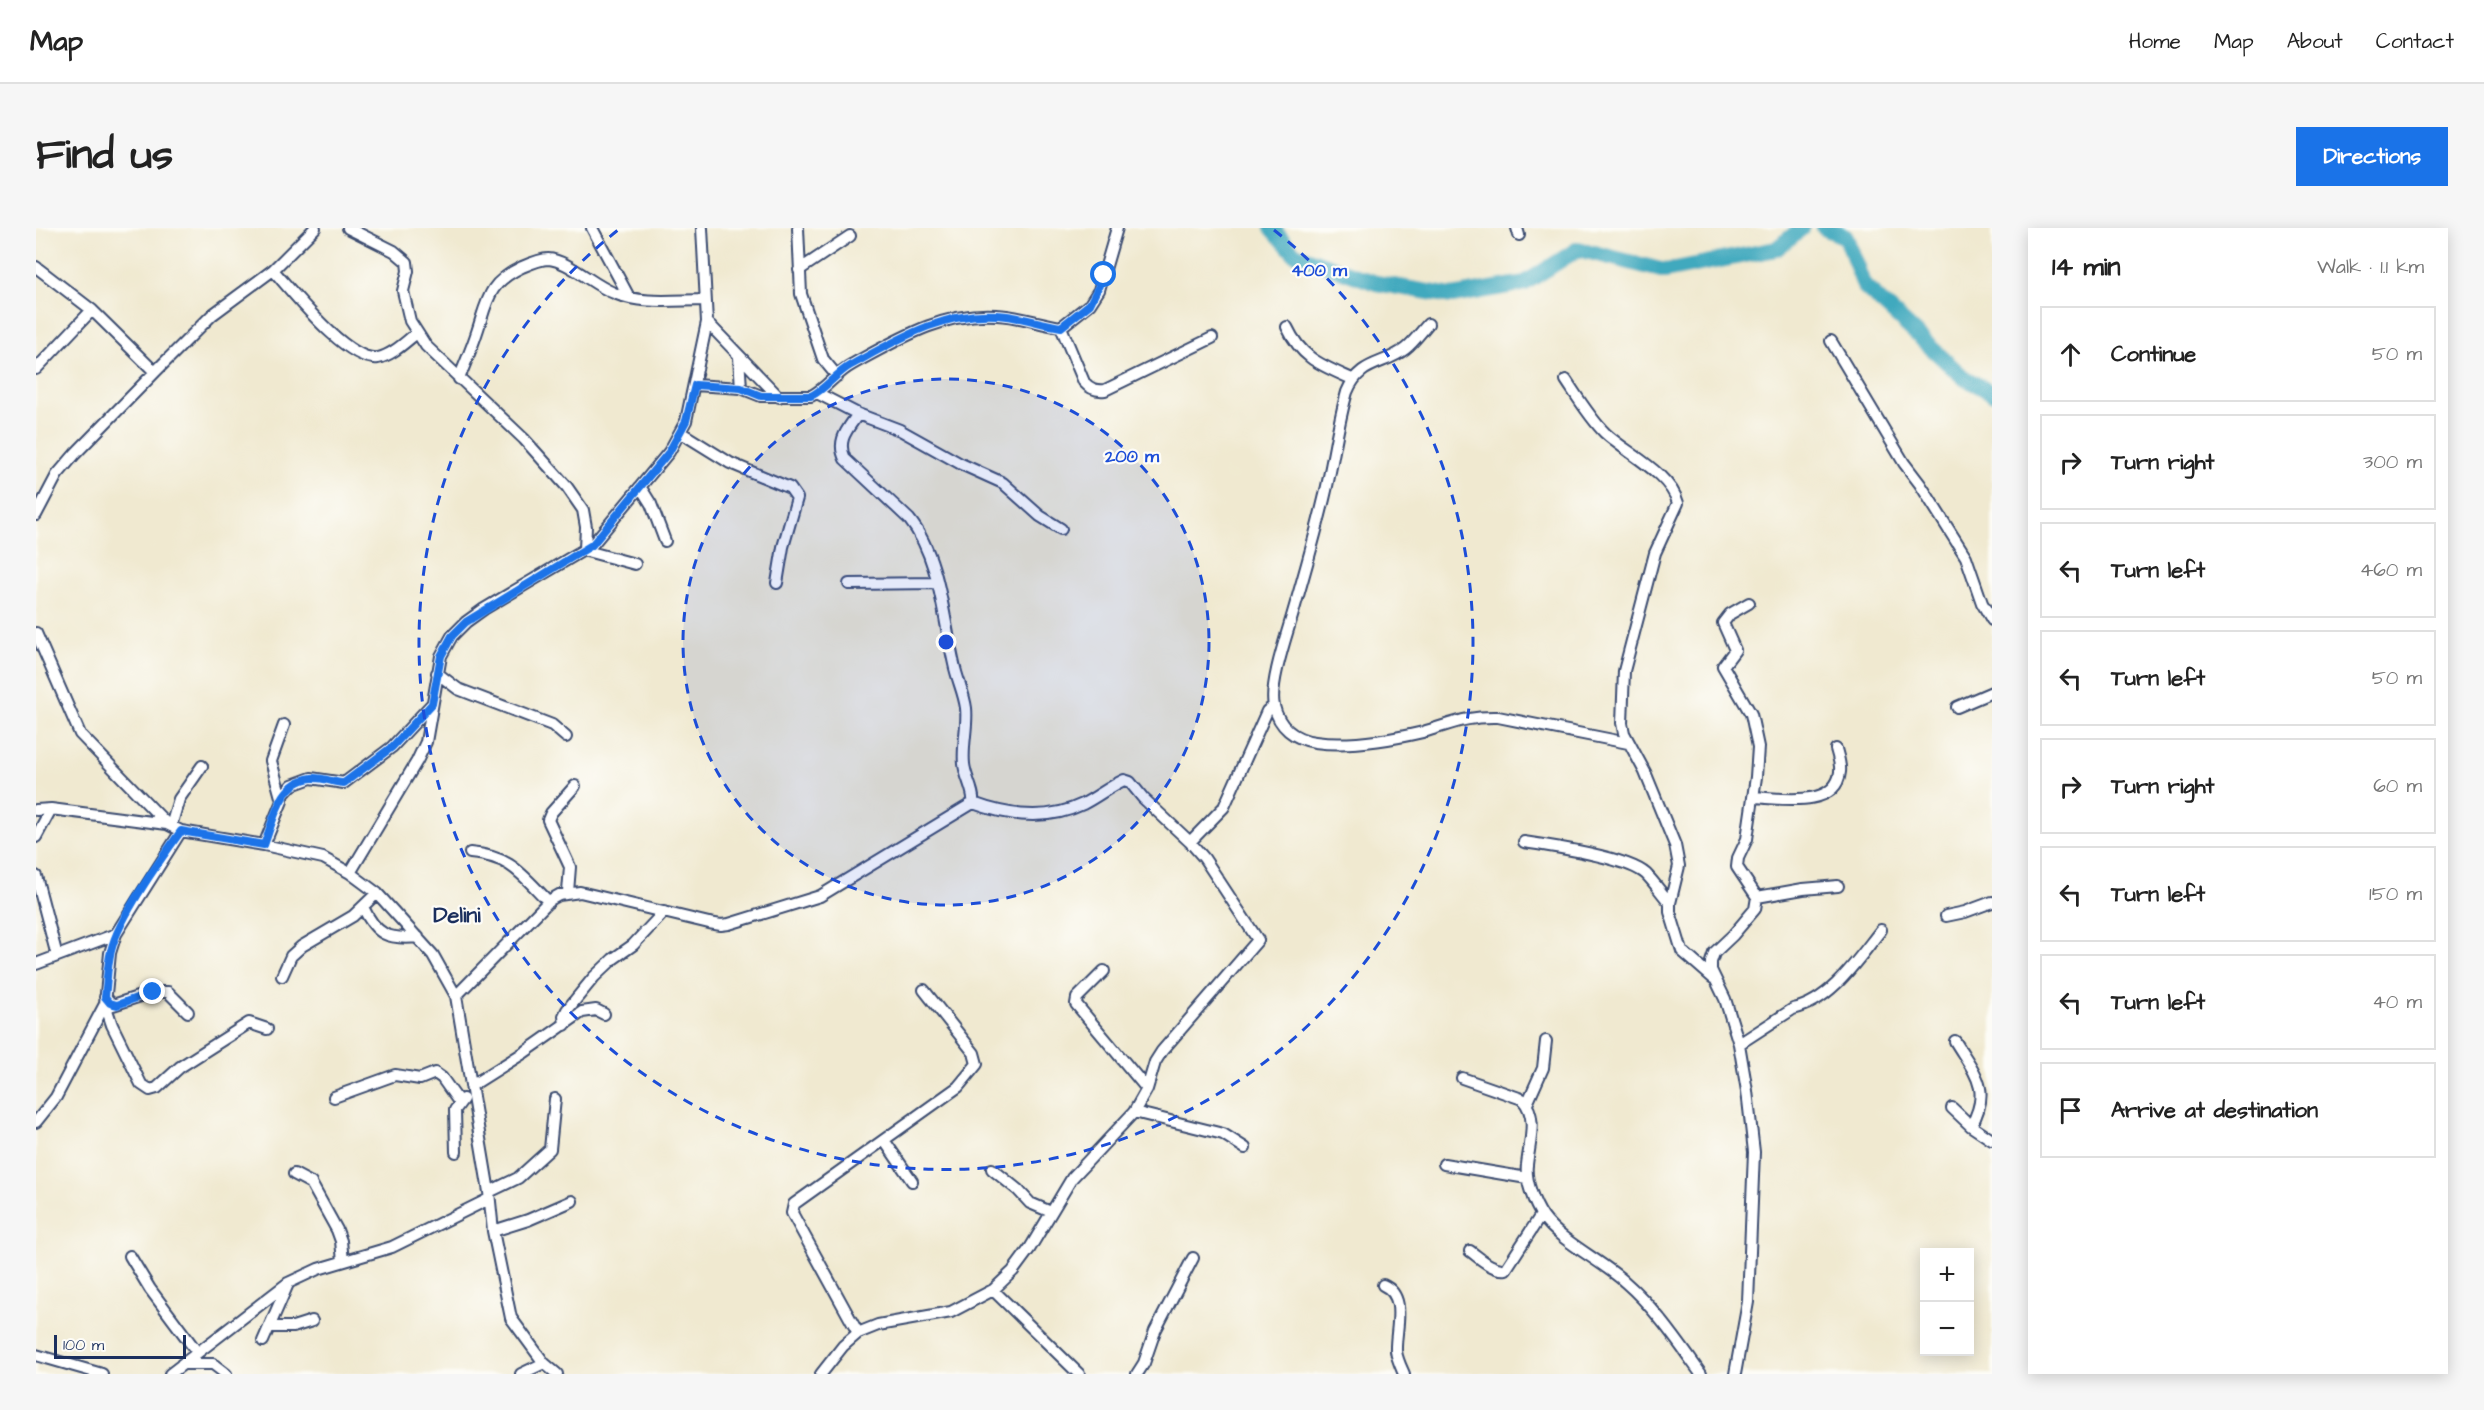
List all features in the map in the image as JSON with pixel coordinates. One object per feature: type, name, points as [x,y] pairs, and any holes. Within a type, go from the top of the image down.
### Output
[{"type":"street","points":[[36,515],[57,475],[155,372],[212,315],[273,270],[315,228]]},
{"type":"street","points":[[348,228],[394,251],[407,262],[408,271],[403,291],[410,321],[417,333],[426,346],[459,379],[534,449],[567,487],[583,510],[586,527],[584,550]]},
{"type":"street","points":[[592,228],[629,297]]},
{"type":"street","points":[[350,873],[426,742],[441,656],[452,636],[466,622],[592,545],[641,488],[669,452],[680,432],[686,421],[695,385],[707,322],[702,228]]},
{"type":"street","points":[[798,228],[801,294],[823,359],[837,375]]},
{"type":"street","points":[[695,385],[741,388],[761,396],[803,397],[817,393],[847,367],[908,334],[949,318],[975,314],[1001,315],[1061,327],[1090,304],[1099,290],[1117,228]]},
{"type":"street","points":[[799,270],[850,236]]},
{"type":"street","points":[[459,379],[487,300],[504,275],[528,264],[549,259],[565,265],[614,293],[629,297],[653,301],[705,300]]},
{"type":"street","points":[[36,267],[92,310],[155,372]]},
{"type":"street","points":[[273,270],[310,311],[357,353],[369,358],[380,357],[390,353],[417,333]]},
{"type":"street","points":[[36,369],[92,310]]},
{"type":"street","points":[[707,322],[779,397]]},
{"type":"street","points":[[1428,324],[1405,349],[1368,366],[1352,380],[1338,424],[1325,497],[1284,645],[1273,696],[1274,706],[1282,724],[1294,737],[1316,742],[1366,742],[1423,732],[1464,718],[1480,716],[1498,717],[1628,743]]},
{"type":"street","points":[[1061,327],[1084,382],[1088,387],[1099,391],[1212,338]]},
{"type":"street","points":[[1287,327],[1302,352],[1316,363],[1352,380]]},
{"type":"street","points":[[1831,341],[1904,463],[1920,484],[1960,548],[1982,603],[1992,620]]},
{"type":"street","points":[[739,357],[741,388]]},
{"type":"street","points":[[1566,380],[1606,433],[1652,469],[1672,489],[1678,503],[1655,553],[1624,671],[1622,723],[1628,743],[1645,772],[1675,845],[1679,866],[1670,903],[1673,926],[1682,951],[1714,978]]},
{"type":"street","points":[[817,393],[858,414],[900,430],[961,464],[1004,483],[1040,516],[1061,529]]},
{"type":"street","points":[[858,414],[841,440],[845,459],[893,502],[916,527],[932,562],[955,671],[966,706],[962,753],[965,775],[974,794],[973,803]]},
{"type":"street","points":[[680,432],[730,463],[752,470],[790,488],[794,493],[797,498],[783,547],[777,583]]},
{"type":"street","points":[[641,488],[651,504],[665,541]]},
{"type":"street","points":[[584,550],[635,564]]},
{"type":"street","points":[[849,584],[937,584]]},
{"type":"street","points":[[1735,1374],[1748,1302],[1750,1219],[1754,1172],[1749,1109],[1738,1044],[1725,999],[1711,970],[1711,957],[1755,909],[1756,897],[1737,867],[1738,858],[1747,839],[1753,797],[1758,758],[1755,728],[1751,714],[1723,666],[1735,650],[1723,623],[1730,614],[1749,603]]},
{"type":"street","points":[[36,633],[80,734],[173,827]]},
{"type":"street","points":[[437,673],[458,688],[552,724],[566,737]]},
{"type":"street","points":[[1957,707],[1992,692]]},
{"type":"street","points":[[264,845],[282,796],[292,785],[311,778],[344,783],[392,747],[432,704]]},
{"type":"street","points":[[1190,842],[1224,807],[1268,711],[1274,706]]},
{"type":"street","points":[[282,796],[271,761],[284,724]]},
{"type":"street","points":[[1753,797],[1808,798],[1829,792],[1837,784],[1841,771],[1836,749]]},
{"type":"street","points":[[36,1122],[56,1097],[105,1001],[110,953],[116,934],[164,855],[179,799],[202,766]]},
{"type":"street","points":[[456,996],[549,902],[559,895],[580,891],[721,925],[820,896],[973,803],[1014,815],[1054,813],[1083,804],[1124,780],[1130,782],[1143,798],[1190,842],[1204,858],[1258,940],[1162,1051],[1155,1062],[1147,1089],[1134,1112],[1076,1174],[1023,1258],[993,1290],[951,1312],[878,1325],[858,1333],[843,1346],[820,1374]]},
{"type":"street","points":[[568,892],[570,867],[548,820],[551,813],[575,786]]},
{"type":"street","points":[[36,837],[51,809]]},
{"type":"street","points":[[36,810],[51,809],[173,827],[323,858],[350,873],[377,893],[418,937],[433,955],[456,996],[493,1231],[511,1318],[544,1364],[557,1374]]},
{"type":"street","points":[[1524,843],[1554,846],[1623,863],[1645,873],[1670,903]]},
{"type":"street","points":[[470,854],[490,855],[502,859],[515,868],[549,902]]},
{"type":"street","points":[[36,876],[57,956]]},
{"type":"street","points":[[1756,897],[1838,886]]},
{"type":"street","points":[[282,976],[291,956],[302,946],[353,916],[377,893]]},
{"type":"street","points":[[1946,915],[1965,912],[1992,902]]},
{"type":"street","points":[[363,907],[375,926],[386,936],[395,939],[418,937]]},
{"type":"street","points":[[565,1025],[564,1016],[567,1010],[594,977],[613,959],[633,945],[664,912]]},
{"type":"street","points":[[1738,1044],[1793,1009],[1803,1008],[1823,993],[1845,975],[1881,930]]},
{"type":"street","points":[[36,964],[116,934]]},
{"type":"street","points":[[1104,971],[1077,998],[1076,1004],[1147,1089]]},
{"type":"street","points":[[858,1333],[792,1213],[794,1204],[958,1087],[977,1064],[974,1053],[924,990]]},
{"type":"street","points":[[105,1001],[113,1005],[153,992],[168,992],[188,1012]]},
{"type":"street","points":[[105,1001],[112,1025],[141,1084],[150,1090],[157,1088],[180,1067],[249,1023],[267,1029]]},
{"type":"street","points":[[456,1152],[455,1110],[459,1102],[471,1091],[589,1010],[597,1010],[604,1014]]},
{"type":"street","points":[[1527,1104],[1543,1068],[1546,1041]]},
{"type":"street","points":[[1955,1041],[1985,1084],[1985,1106],[1971,1126]]},
{"type":"street","points":[[334,1097],[395,1075],[420,1079],[435,1073],[442,1077],[459,1102]]},
{"type":"street","points":[[1462,1078],[1522,1099],[1527,1104],[1532,1129],[1527,1178],[1541,1215],[1558,1232],[1626,1283],[1648,1305],[1697,1372]]},
{"type":"street","points":[[170,1374],[288,1283],[318,1269],[392,1247],[489,1196],[518,1178],[549,1149],[552,1141],[555,1099]]},
{"type":"street","points":[[1952,1108],[1971,1126],[1992,1140]]},
{"type":"street","points":[[1134,1112],[1223,1134],[1245,1148]]},
{"type":"street","points":[[884,1140],[912,1181]]},
{"type":"street","points":[[1444,1164],[1527,1178]]},
{"type":"street","points":[[992,1169],[1030,1203],[1051,1212]]},
{"type":"street","points":[[294,1174],[311,1182],[337,1230],[341,1241],[343,1261]]},
{"type":"street","points":[[493,1231],[528,1220],[572,1201]]},
{"type":"street","points":[[1470,1251],[1492,1267],[1506,1269],[1541,1215]]},
{"type":"street","points":[[130,1256],[150,1289],[197,1352]]},
{"type":"street","points":[[1137,1374],[1144,1363],[1155,1331],[1193,1258]]},
{"type":"street","points":[[262,1341],[271,1327],[288,1283]]},
{"type":"street","points":[[1383,1286],[1394,1293],[1397,1299],[1396,1354],[1404,1374]]},
{"type":"street","points":[[993,1290],[1079,1374]]},
{"type":"street","points":[[271,1327],[293,1327],[312,1321]]},
{"type":"street","points":[[36,1355],[102,1374]]},
{"type":"street","points":[[182,1364],[213,1364],[226,1374]]},
{"type":"street","points":[[194,1364],[204,1374]]},
{"type":"street","points":[[521,1374],[544,1364]]},
{"type":"waterway","points":[[1272,228],[1295,254],[1376,283],[1452,296],[1525,283],[1578,249],[1665,271],[1776,249],[1802,228]]},
{"type":"waterway","points":[[1824,228],[1846,237],[1864,286],[1963,377],[1992,393]]},
{"type":"district","name":"Delini","points":[[457,914]]},
{"type":"route","points":[[153,992],[117,1005],[110,1003],[105,997],[110,953],[116,934],[181,831],[264,845],[282,796],[292,785],[311,778],[326,778],[344,783],[392,747],[432,704],[441,656],[452,636],[484,609],[592,545],[669,452],[686,421],[695,385],[712,387],[723,385],[741,388],[761,396],[811,396],[847,367],[908,334],[949,318],[975,314],[1001,315],[1061,327],[1090,304],[1099,290],[1104,275]]}]
